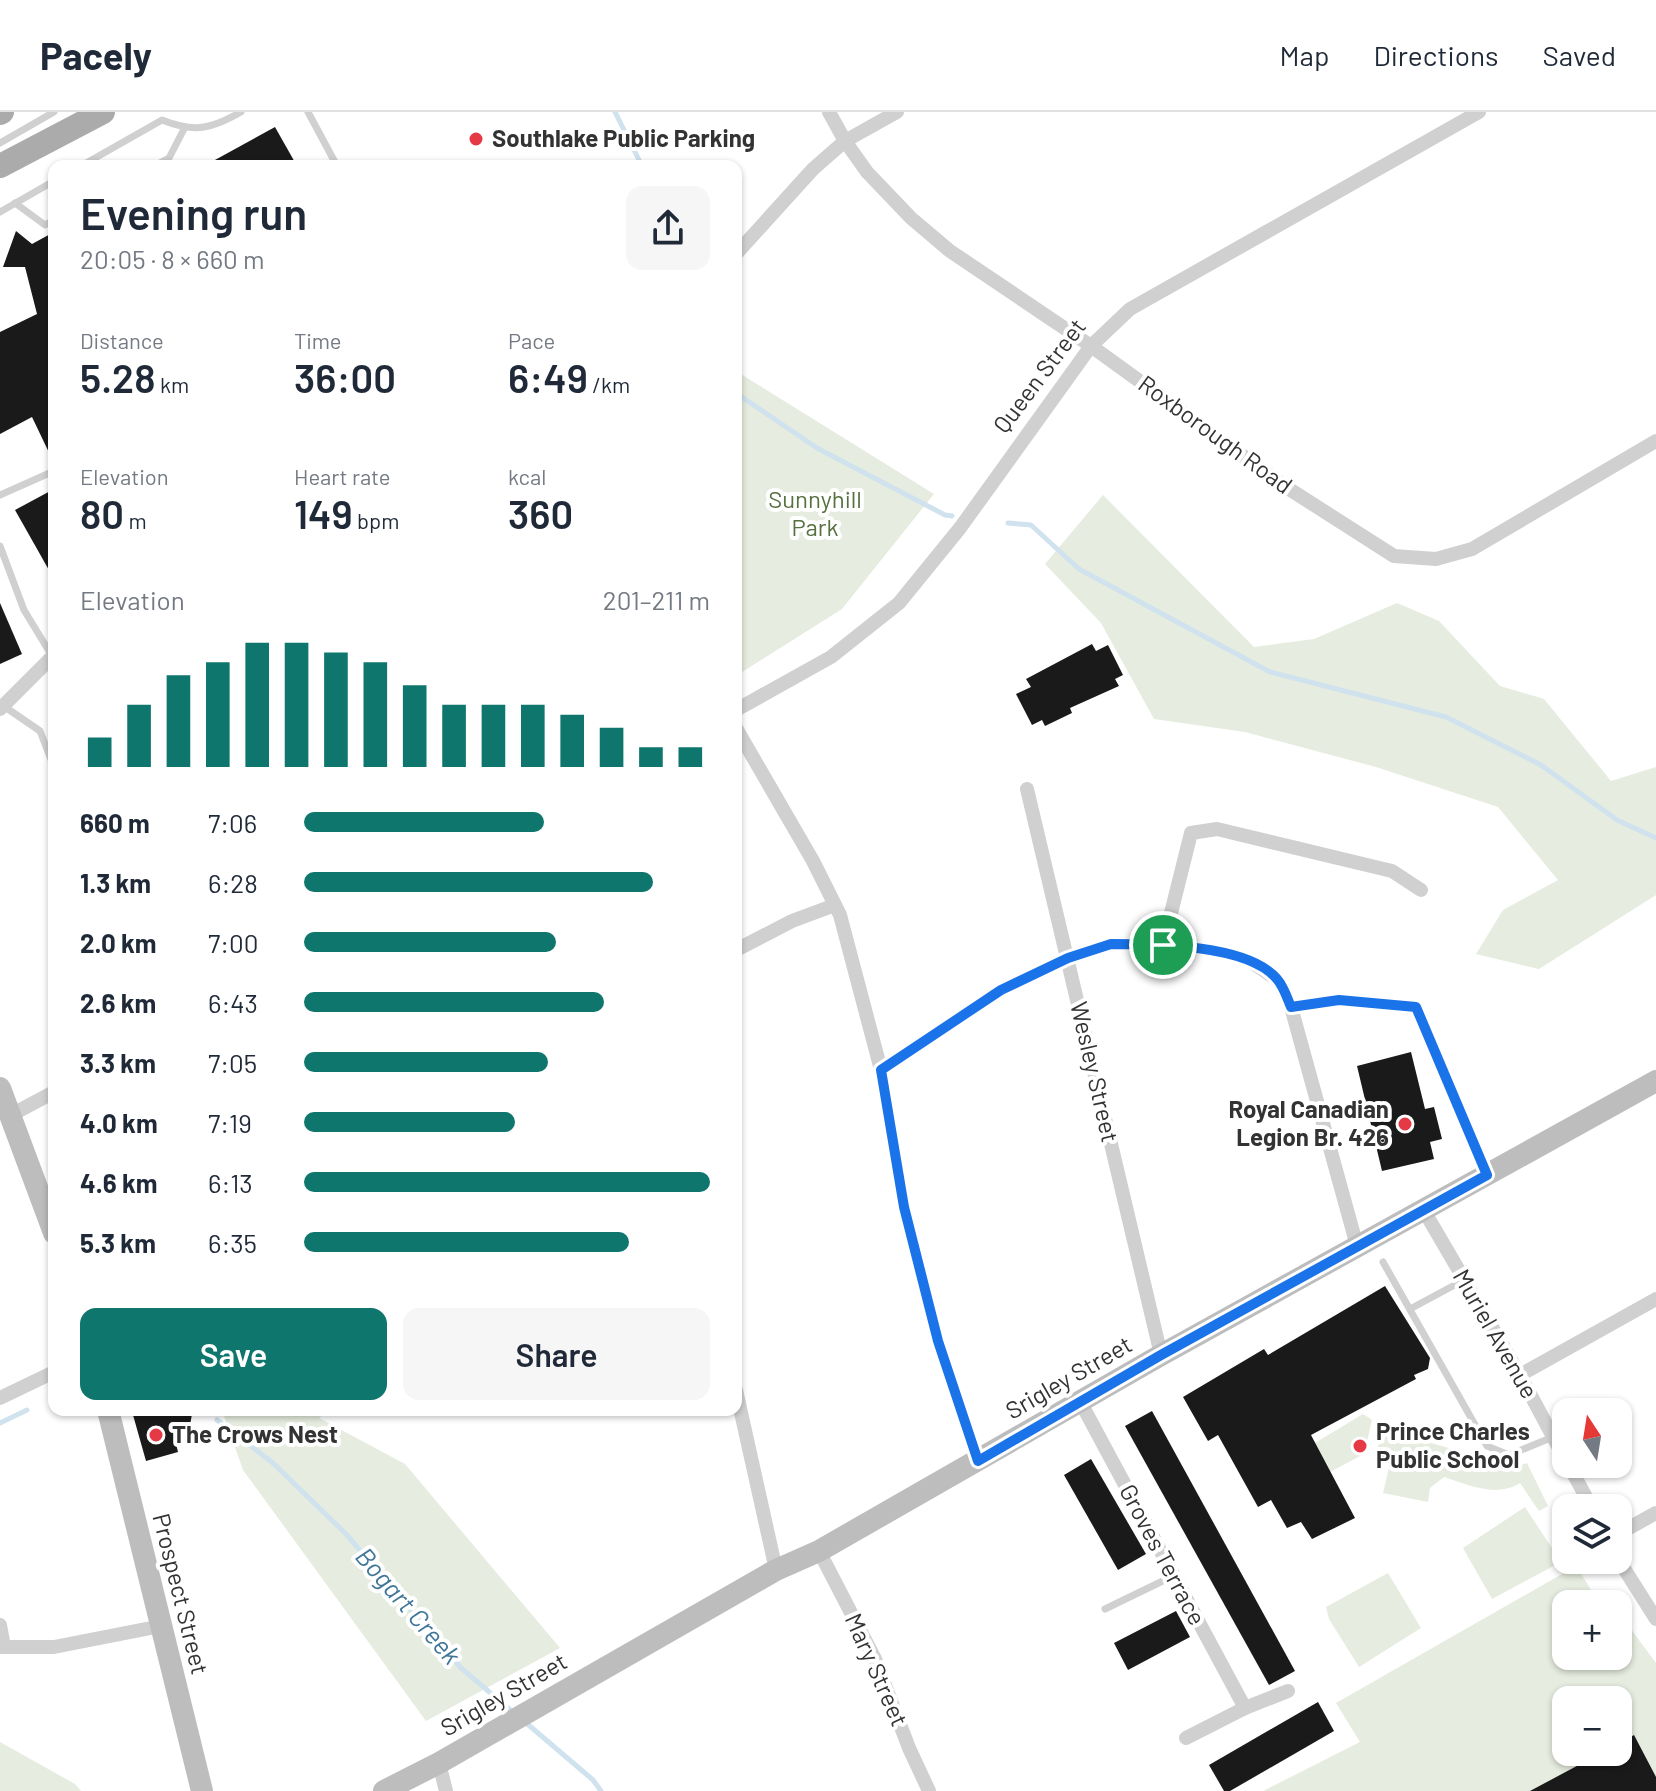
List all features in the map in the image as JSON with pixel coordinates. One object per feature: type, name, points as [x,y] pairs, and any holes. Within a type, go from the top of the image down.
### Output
[{"type":"main road","points":[[0,166],[103,112]]},
{"type":"street","name":"Roxborough Road","points":[[829,112],[867,172],[911,218],[950,251],[1091,346],[1286,487],[1394,556],[1436,559],[1472,549],[1656,441]]},
{"type":"street","points":[[742,247],[813,169],[845,141],[897,112]]},
{"type":"street","name":"Queen Street","points":[[742,707],[831,657],[899,603],[960,528],[1091,346],[1130,309],[1479,112]]},
{"type":"street","points":[[2,708],[48,660]]},
{"type":"street","points":[[742,738],[835,905],[881,1070],[904,1207],[938,1341],[978,1461]]},
{"type":"street","name":"Wesley Street","points":[[1027,789],[1161,1355]]},
{"type":"street","points":[[1163,945],[1191,833],[1217,829],[1392,871],[1421,890]]},
{"type":"street","points":[[742,947],[792,921],[835,905]]},
{"type":"street","points":[[881,1070],[1001,990],[1068,958],[1111,944],[1202,948],[1247,959],[1278,980],[1291,1007],[1357,1246]]},
{"type":"street","points":[[1291,1007],[1339,1000],[1416,1007],[1487,1175]]},
{"type":"street","name":"Srigley Street","points":[[384,1791],[439,1763],[776,1570],[819,1551],[1161,1355],[1656,1081]]},
{"type":"street","points":[[0,1088],[5,1118],[48,1219]]},
{"type":"street","points":[[5,1118],[48,1095]]},
{"type":"street","name":"Muriel Avenue","points":[[1423,1209],[1552,1435]]},
{"type":"street","points":[[1520,1375],[1656,1299]]},
{"type":"street","points":[[0,1398],[48,1375]]},
{"type":"street","name":"Groves Terrace","points":[[1081,1403],[1245,1708]]},
{"type":"street","name":"Prospect Street","points":[[109,1416],[202,1791]]},
{"type":"street","points":[[742,1416],[776,1570]]},
{"type":"street","points":[[1632,1526],[1656,1513]]},
{"type":"street","name":"Mary Street","points":[[819,1551],[875,1659],[929,1791]]},
{"type":"street","points":[[1628,1574],[1656,1619]]},
{"type":"street","points":[[0,1625],[2,1647],[54,1647],[161,1626]]},
{"type":"street","points":[[1186,1738],[1245,1708],[1288,1691]]},
{"type":"street","points":[[439,1763],[446,1791]]},
{"type":"lane","points":[[0,143],[54,112]]},
{"type":"lane","points":[[92,160],[162,120],[184,129],[217,126],[241,112]]},
{"type":"lane","points":[[308,112],[334,160]]},
{"type":"lane","points":[[165,160],[184,129]]},
{"type":"lane","points":[[0,213],[48,184]]},
{"type":"lane","points":[[15,203],[45,225],[48,223]]},
{"type":"lane","points":[[0,495],[48,474]]},
{"type":"lane","points":[[0,546],[24,610],[48,647]]},
{"type":"lane","points":[[2,708],[40,731],[48,752]]},
{"type":"lane","points":[[1383,1262],[1487,1446],[1509,1455],[1552,1437]]},
{"type":"lane","points":[[1410,1309],[1464,1280]]},
{"type":"lane","points":[[1105,1609],[1173,1576]]},
{"type":"green space","name":"Sunnyhill Park","points":[[742,375],[934,494],[842,609],[742,672]]},
{"type":"green space","points":[[1103,495],[1254,647],[1314,639],[1397,603],[1439,621],[1500,686],[1544,699],[1611,781],[1656,767],[1656,895],[1539,969],[1476,954],[1503,910],[1558,880],[1498,807],[1376,767],[1245,732],[1154,719],[1101,623],[1045,564]]},
{"type":"green space","points":[[1363,1414],[1372,1420],[1364,1454],[1330,1472],[1315,1443]]},
{"type":"green space","points":[[224,1416],[322,1416],[319,1418],[405,1464],[560,1648],[426,1721],[243,1470]]},
{"type":"green space","points":[[1383,1429],[1452,1449],[1501,1471],[1527,1463],[1548,1506],[1539,1511],[1520,1483],[1502,1490],[1492,1490],[1444,1477],[1430,1488],[1428,1502],[1383,1493],[1390,1463],[1376,1453]]},
{"type":"green space","points":[[1525,1507],[1552,1548],[1552,1567],[1492,1599],[1463,1548]]},
{"type":"green space","points":[[1388,1573],[1421,1628],[1359,1667],[1329,1619],[1326,1607]]},
{"type":"green space","points":[[1562,1574],[1581,1574],[1591,1590],[1552,1590],[1552,1670],[1632,1670],[1632,1631],[1656,1663],[1656,1791],[1263,1791],[1360,1742],[1336,1703]]},
{"type":"green space","points":[[0,1742],[75,1784],[81,1791],[0,1791]]},
{"type":"building","points":[[275,127],[294,160],[215,160]]},
{"type":"building","points":[[16,231],[32,244],[48,235],[48,450],[32,417],[0,434],[0,332],[37,314],[25,267],[3,267]]},
{"type":"building","points":[[48,492],[48,568],[15,510]]},
{"type":"building","points":[[0,603],[22,654],[0,664]]},
{"type":"building","points":[[1092,644],[1096,651],[1108,645],[1123,675],[1115,679],[1119,686],[1070,708],[1072,713],[1045,726],[1042,720],[1032,725],[1016,694],[1031,687],[1026,679]]},
{"type":"building","name":"Royal Canadian Legion Br. 426","points":[[1411,1052],[1425,1109],[1434,1107],[1442,1139],[1430,1142],[1434,1159],[1382,1171],[1357,1066]]},
{"type":"building","points":[[1385,1286],[1430,1358],[1428,1369],[1414,1375],[1416,1379],[1311,1435],[1355,1518],[1312,1539],[1301,1522],[1287,1528],[1271,1500],[1258,1507],[1218,1435],[1208,1441],[1183,1397],[1264,1349],[1268,1355]]},
{"type":"building","points":[[1152,1411],[1295,1671],[1269,1685],[1125,1426]]},
{"type":"building","name":"The Crows Nest","points":[[133,1416],[192,1416],[189,1431],[173,1431],[178,1452],[146,1461]]},
{"type":"building","points":[[1091,1459],[1146,1554],[1118,1570],[1064,1475]]},
{"type":"building","points":[[1176,1611],[1190,1637],[1128,1670],[1114,1643]]},
{"type":"building","points":[[1318,1702],[1334,1731],[1230,1791],[1224,1791],[1209,1765]]},
{"type":"building","points":[[1632,1736],[1656,1777],[1656,1791],[1530,1791],[1577,1766],[1632,1766]]},
{"type":"waterway","points":[[615,112],[639,160]]},
{"type":"waterway","points":[[742,397],[817,448],[952,516]]},
{"type":"waterway","points":[[1008,523],[1031,525],[1079,569],[1270,672],[1446,717],[1541,765],[1617,820],[1656,838]]},
{"type":"waterway","name":"Bogart Creek","points":[[0,1423],[27,1410]]},
{"type":"waterway","name":"Bogart Creek","points":[[217,1420],[273,1463],[346,1534],[461,1668],[514,1713]]},
{"type":"waterway","name":"Bogart Creek","points":[[525,1722],[593,1780],[601,1791]]},
{"type":"place","name":"Southlake Public Parking","points":[[476,139]]},
{"type":"place","name":"Royal Canadian Legion Br. 426","points":[[1405,1124]]},
{"type":"place","name":"The Crows Nest","points":[[156,1435]]},
{"type":"place","name":"Prince Charles Public School","points":[[1360,1446]]},
{"type":"route","points":[[1111,944],[1163,945],[1202,948],[1247,959],[1278,980],[1291,1007],[1339,1000],[1416,1007],[1487,1175],[1161,1355],[978,1461],[938,1341],[904,1207],[881,1070],[1001,990],[1068,958],[1111,944]]}]
